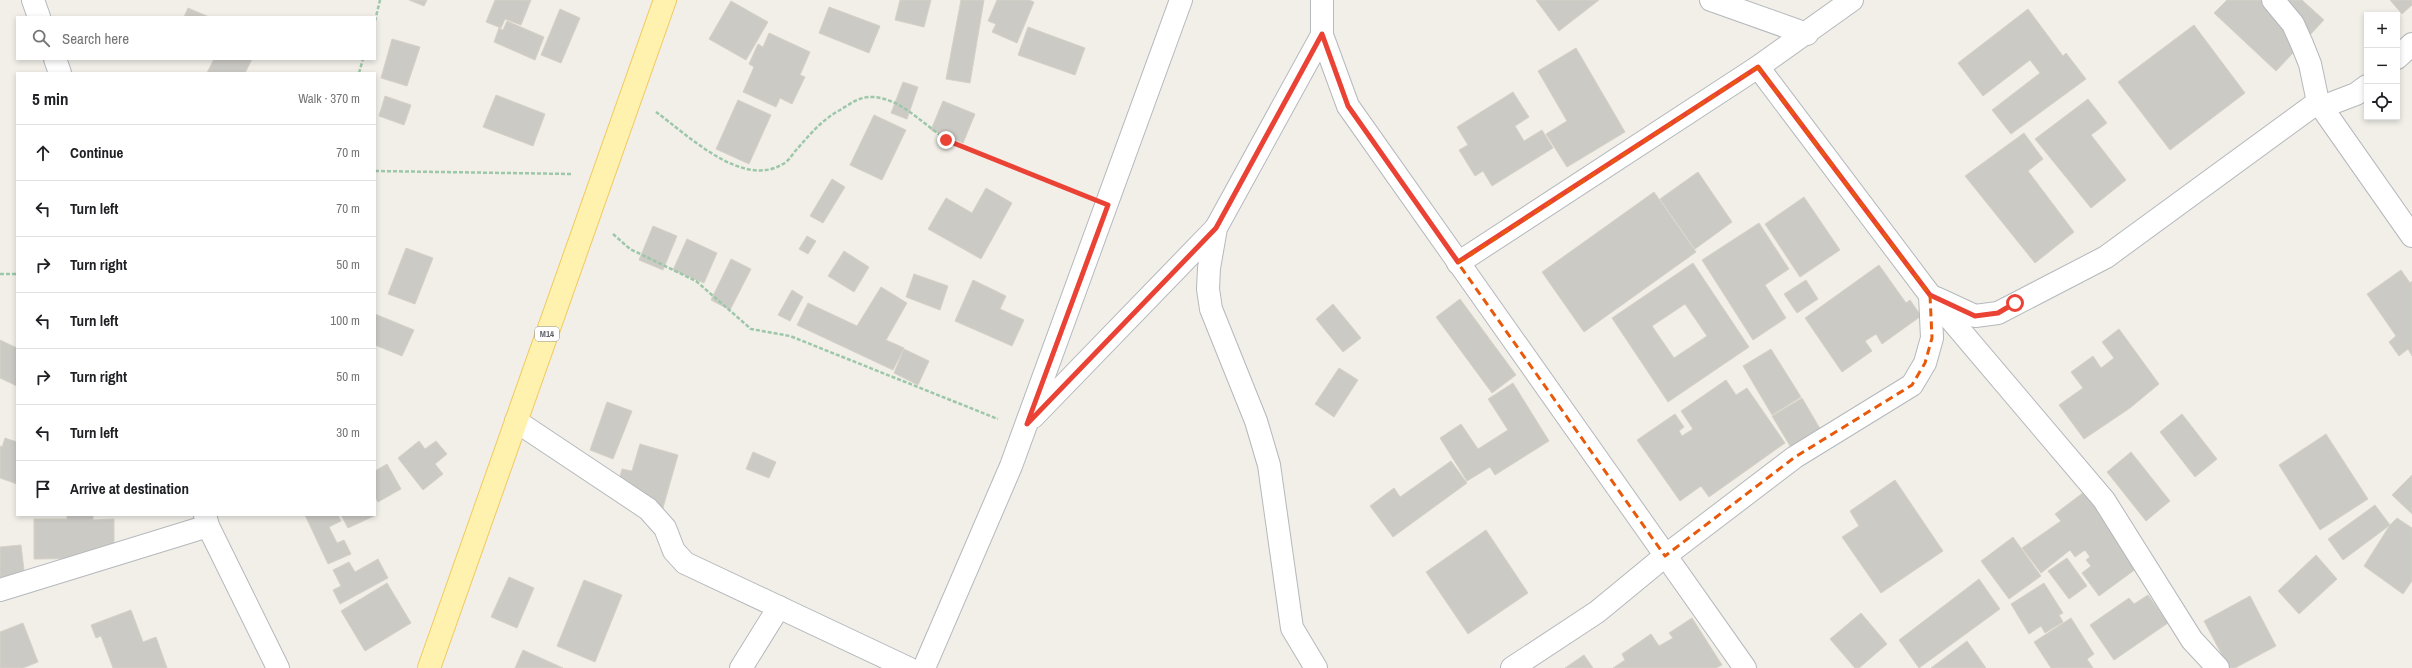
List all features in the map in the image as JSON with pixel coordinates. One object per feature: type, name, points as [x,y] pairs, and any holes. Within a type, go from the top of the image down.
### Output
[{"type":"main road","name":"M14","points":[[429,668],[665,0]]},
{"type":"street","points":[[33,0],[40,16]]},
{"type":"street","points":[[924,668],[1011,466],[1108,205],[1181,0]]},
{"type":"street","points":[[1322,0],[1322,34],[1348,106],[1742,666]]},
{"type":"street","points":[[1711,0],[1807,34]]},
{"type":"street","points":[[1458,262],[1758,67],[1807,34],[1852,0]]},
{"type":"street","points":[[2274,0],[2293,24],[2302,44],[2310,64],[2320,104],[2412,236]]},
{"type":"street","points":[[1026,427],[1216,228],[1322,34]]},
{"type":"street","points":[[2400,55],[2412,44]]},
{"type":"street","points":[[55,60],[60,72]]},
{"type":"street","points":[[1758,67],[1930,295],[2104,500],[2192,640],[2218,668]]},
{"type":"street","points":[[1930,295],[1975,316],[1998,313],[2106,257],[2320,104],[2356,94],[2364,88]]},
{"type":"street","points":[[1216,228],[1209,268],[1208,288],[1211,310],[1256,421],[1269,465],[1289,614],[1295,635],[1297,668]]},
{"type":"street","points":[[1512,668],[1597,612],[1665,556],[1795,457],[1912,385],[1925,363],[1932,338],[1930,295]]},
{"type":"street","points":[[516,421],[648,509],[665,528],[674,551],[685,563],[908,668]]},
{"type":"street","points":[[0,590],[207,520],[278,668]]},
{"type":"street","points":[[741,668],[778,607]]},
{"type":"street","points":[[1295,635],[1316,668]]},
{"type":"path","points":[[376,17],[380,0]]},
{"type":"path","points":[[359,72],[363,60]]},
{"type":"path","points":[[632,94],[724,162],[742,168],[759,171],[784,164],[822,120],[862,97],[874,97],[902,106],[939,137],[956,145],[1108,205]]},
{"type":"path","points":[[376,171],[604,174]]},
{"type":"path","points":[[590,211],[630,249],[696,281],[751,329],[790,336],[1026,427]]},
{"type":"path","points":[[0,274],[16,274]]},
{"type":"highlighted area","points":[[1758,67],[1930,295],[1932,338],[1925,363],[1912,385],[1795,457],[1665,556],[1458,263]]},
{"type":"building","points":[[409,0],[427,0],[424,6]]},
{"type":"building","points":[[495,0],[531,0],[521,25],[505,19],[501,28],[486,22]]},
{"type":"building","points":[[900,0],[931,0],[924,27],[895,20]]},
{"type":"building","points":[[961,0],[984,0],[970,83],[946,79]]},
{"type":"building","points":[[997,0],[1029,0],[1034,2],[1017,43],[992,32],[996,24],[988,21]]},
{"type":"building","points":[[1536,0],[1599,0],[1559,31]]},
{"type":"building","points":[[2227,0],[2302,0],[2324,20],[2276,71],[2214,13]]},
{"type":"building","points":[[2390,0],[2412,0],[2412,5],[2402,14]]},
{"type":"building","points":[[731,1],[768,22],[746,60],[709,39]]},
{"type":"building","points":[[829,7],[880,26],[869,53],[819,33]]},
{"type":"building","points":[[188,8],[207,16],[184,16]]},
{"type":"building","points":[[560,9],[580,18],[561,63],[541,55]]},
{"type":"building","points":[[2028,9],[2063,56],[2066,53],[2086,79],[2011,134],[1992,110],[2040,73],[2030,60],[1983,96],[1958,63]]},
{"type":"building","points":[[507,21],[544,37],[535,60],[494,42],[499,28],[503,30]]},
{"type":"building","points":[[2194,25],[2245,93],[2170,150],[2118,82]]},
{"type":"building","points":[[1028,27],[1085,48],[1075,75],[1018,55]]},
{"type":"building","points":[[769,33],[810,52],[800,75],[805,77],[792,104],[780,98],[776,107],[743,92],[754,67],[749,64],[758,44],[763,47]]},
{"type":"building","points":[[392,39],[420,47],[407,86],[381,78]]},
{"type":"building","points":[[1576,48],[1625,132],[1567,167],[1546,134],[1567,121],[1538,71]]},
{"type":"building","points":[[214,60],[252,60],[246,72],[208,72]]},
{"type":"building","points":[[903,82],[918,87],[907,119],[891,113]]},
{"type":"building","points":[[1513,92],[1529,117],[1515,126],[1524,141],[1542,130],[1553,148],[1492,186],[1483,171],[1475,176],[1459,150],[1468,145],[1457,127]]},
{"type":"building","points":[[496,95],[545,114],[533,146],[483,127]]},
{"type":"building","points":[[385,96],[411,105],[404,125],[379,116]]},
{"type":"building","points":[[2088,99],[2107,123],[2091,135],[2126,180],[2091,208],[2035,139]]},
{"type":"building","points":[[738,100],[771,115],[749,164],[716,149]]},
{"type":"building","points":[[943,101],[975,114],[963,143],[931,130]]},
{"type":"building","points":[[874,115],[906,130],[882,180],[850,165]]},
{"type":"building","points":[[2024,133],[2043,159],[2028,171],[2074,232],[2035,263],[1965,176]]},
{"type":"building","points":[[1698,172],[1732,222],[1695,249],[1660,199]]},
{"type":"building","points":[[832,179],[845,187],[823,223],[810,216]]},
{"type":"building","points":[[986,188],[1012,203],[981,259],[928,229],[946,198],[972,213]]},
{"type":"building","points":[[1654,192],[1696,252],[1584,332],[1542,272]]},
{"type":"building","points":[[1804,197],[1840,250],[1800,277],[1765,224]]},
{"type":"building","points":[[1759,223],[1789,269],[1765,285],[1786,318],[1753,340],[1702,260]]},
{"type":"building","points":[[653,226],[677,236],[663,270],[639,260]]},
{"type":"building","points":[[807,236],[816,241],[808,254],[799,249]]},
{"type":"building","points":[[687,239],[717,253],[704,283],[673,270]]},
{"type":"building","points":[[406,248],[433,258],[415,304],[388,294]]},
{"type":"building","points":[[844,251],[869,267],[854,292],[828,276]]},
{"type":"building","points":[[731,259],[751,269],[730,310],[711,300]]},
{"type":"building","points":[[1693,263],[1749,347],[1668,402],[1612,318]],"holes":[[[1685,304],[1707,336],[1674,358],[1652,326]]]},
{"type":"building","points":[[1879,265],[1906,303],[1910,300],[1921,316],[1882,344],[1876,334],[1865,341],[1872,351],[1842,372],[1805,318]]},
{"type":"building","points":[[2401,270],[2410,283],[2412,281],[2412,356],[2408,349],[2399,356],[2389,342],[2396,336],[2367,294]]},
{"type":"building","points":[[914,274],[948,286],[940,310],[906,297]]},
{"type":"building","points":[[973,280],[1006,296],[1000,309],[1024,320],[1012,346],[955,321]]},
{"type":"building","points":[[1806,280],[1818,299],[1797,313],[1784,294]]},
{"type":"building","points":[[881,287],[907,303],[886,340],[904,348],[893,370],[797,325],[808,303],[857,326]]},
{"type":"building","points":[[792,290],[803,297],[790,321],[778,315]]},
{"type":"building","points":[[1460,299],[1516,375],[1492,393],[1436,317]]},
{"type":"building","points":[[1333,304],[1361,338],[1343,352],[1316,319]]},
{"type":"building","points":[[376,314],[414,330],[402,356],[376,345]]},
{"type":"building","points":[[2119,329],[2159,384],[2130,408],[2084,439],[2059,405],[2083,388],[2071,372],[2093,356],[2101,368],[2114,358],[2102,342]]},
{"type":"building","points":[[0,340],[16,348],[16,386],[0,378]]},
{"type":"building","points":[[904,349],[929,361],[918,385],[894,373]]},
{"type":"building","points":[[1771,349],[1801,397],[1772,415],[1743,366]]},
{"type":"building","points":[[1339,368],[1358,380],[1334,417],[1315,404]]},
{"type":"building","points":[[1726,380],[1736,395],[1747,388],[1785,443],[1709,497],[1701,486],[1680,501],[1637,440],[1675,414],[1684,427],[1679,431],[1682,436],[1693,429],[1681,411]]},
{"type":"building","points":[[1513,383],[1549,441],[1495,475],[1490,467],[1467,481],[1440,438],[1461,424],[1478,449],[1508,430],[1488,399]]},
{"type":"building","points":[[1802,398],[1822,432],[1792,449],[1772,416]]},
{"type":"building","points":[[607,402],[632,411],[613,459],[590,450]]},
{"type":"building","points":[[2182,414],[2217,459],[2195,477],[2160,432]]},
{"type":"building","points":[[2326,434],[2368,499],[2320,530],[2279,465]]},
{"type":"building","points":[[5,438],[16,442],[16,484],[0,478],[0,446],[2,447]]},
{"type":"building","points":[[419,441],[425,449],[436,441],[447,454],[435,464],[443,474],[423,490],[398,458]]},
{"type":"building","points":[[640,444],[678,455],[661,515],[617,488],[622,469],[632,471]]},
{"type":"building","points":[[753,452],[776,462],[769,478],[746,469]]},
{"type":"building","points":[[2131,452],[2170,501],[2146,521],[2107,472]]},
{"type":"building","points":[[1451,461],[1467,483],[1393,537],[1370,506],[1394,488],[1400,497]]},
{"type":"building","points":[[387,464],[401,489],[378,502],[376,499],[376,470]]},
{"type":"building","points":[[2412,475],[2412,514],[2392,495]]},
{"type":"building","points":[[1895,480],[1943,551],[1881,593],[1842,537],[1859,526],[1850,511]]},
{"type":"building","points":[[2084,492],[2140,566],[2099,596],[2082,573],[2091,566],[2086,560],[2090,557],[2085,550],[2075,557],[2070,550],[2041,573],[2022,548],[2061,521],[2055,514]]},
{"type":"building","points":[[2375,505],[2390,525],[2343,560],[2328,539]]},
{"type":"building","points":[[67,516],[93,516],[93,520],[114,519],[114,558],[34,559],[34,519],[67,519]]},
{"type":"building","points":[[305,516],[338,516],[341,521],[329,527],[337,543],[344,540],[351,554],[328,564]]},
{"type":"building","points":[[342,516],[374,516],[348,528]]},
{"type":"building","points":[[2397,518],[2412,528],[2412,581],[2403,594],[2364,566],[2390,525]]},
{"type":"building","points":[[1486,530],[1528,593],[1468,634],[1426,572]]},
{"type":"building","points":[[2013,537],[2041,576],[2009,599],[1981,561]]},
{"type":"building","points":[[21,545],[25,579],[0,582],[0,547]]},
{"type":"building","points":[[2316,555],[2337,579],[2299,614],[2278,591]]},
{"type":"building","points":[[2067,558],[2087,586],[2069,599],[2048,571]]},
{"type":"building","points":[[378,559],[388,578],[340,604],[333,590],[341,586],[333,570],[349,562],[355,572]]},
{"type":"building","points":[[509,577],[534,588],[517,628],[491,617]]},
{"type":"building","points":[[1979,579],[2000,609],[1919,668],[1899,640]]},
{"type":"building","points":[[584,580],[622,595],[595,662],[557,646]]},
{"type":"building","points":[[387,583],[411,623],[365,651],[341,611]]},
{"type":"building","points":[[2044,583],[2063,613],[2059,615],[2063,622],[2045,633],[2041,626],[2029,634],[2011,604]]},
{"type":"building","points":[[2148,595],[2168,623],[2114,660],[2090,625],[2129,598],[2134,604]]},
{"type":"building","points":[[2250,596],[2276,646],[2235,668],[2229,668],[2204,621]]},
{"type":"building","points":[[131,610],[143,642],[156,637],[167,668],[113,668],[101,636],[96,638],[91,625]]},
{"type":"building","points":[[1861,613],[1887,644],[1859,668],[1855,668],[1830,639]]},
{"type":"building","points":[[1692,618],[1722,665],[1716,668],[1613,668],[1625,660],[1622,654],[1651,634],[1659,646],[1673,638],[1669,633]]},
{"type":"building","points":[[2071,618],[2094,654],[2087,659],[2093,668],[2051,668],[2034,642]]},
{"type":"building","points":[[23,623],[38,662],[23,668],[0,668],[0,632]]},
{"type":"building","points":[[1967,641],[1986,668],[1931,668]]},
{"type":"building","points":[[523,650],[563,668],[515,668]]},
{"type":"building","points":[[1584,655],[1593,668],[1565,668]]},
{"type":"route","points":[[946,140],[1108,205],[1027,424],[1216,228],[1322,34],[1348,106],[1458,262],[1758,67],[1930,295],[1975,316],[1998,313],[2015,303]]}]
